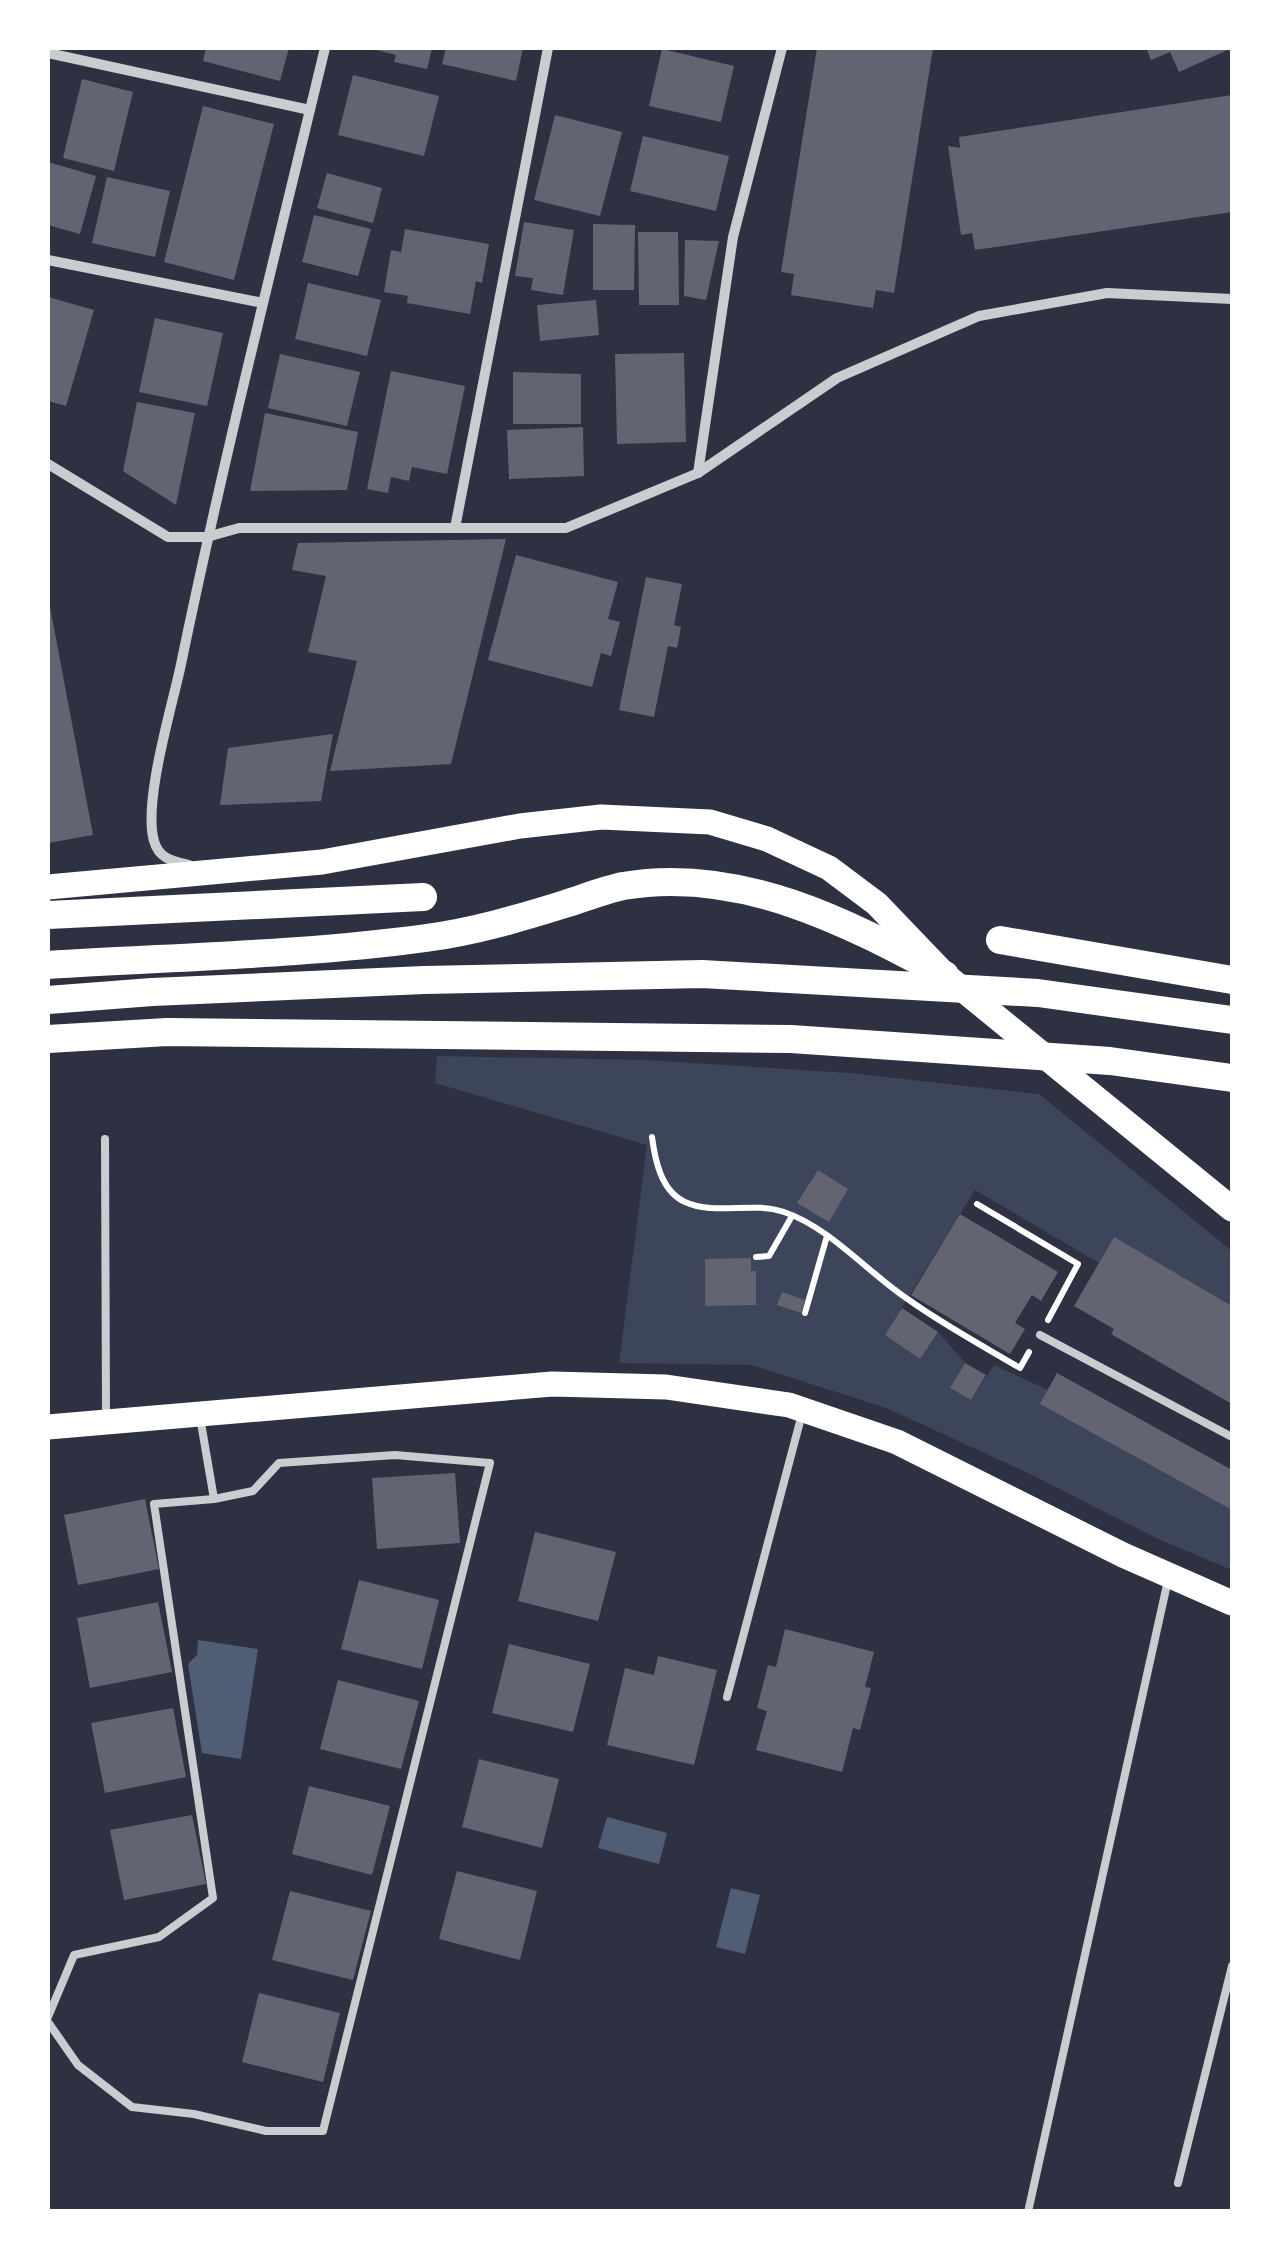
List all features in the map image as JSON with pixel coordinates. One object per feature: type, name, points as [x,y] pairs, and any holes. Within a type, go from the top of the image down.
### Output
[{"type":"highway","points":[[48,965],[431,938],[620,887],[663,882],[721,884],[770,895],[869,934],[945,975]]},
{"type":"highway","points":[[48,916],[423,898]]},
{"type":"highway","points":[[1000,940],[1232,980]]},
{"type":"highway","points":[[48,1000],[424,980],[702,974],[1038,992],[1232,1020]]},
{"type":"highway","points":[[48,1040],[167,1032],[791,1039],[1110,1061],[1232,1078]]},
{"type":"main road","points":[[48,887],[322,862],[520,826],[601,817],[710,822],[767,839],[829,868],[877,904],[945,975],[1232,1210]]},
{"type":"main road","points":[[48,1428],[552,1384],[666,1387],[803,1410],[897,1442],[1169,1576],[1232,1602]]},
{"type":"street","points":[[219,872],[168,860],[158,852],[152,838],[154,790],[207,538],[325,48]]},
{"type":"street","points":[[455,528],[548,48]]},
{"type":"street","points":[[698,474],[733,237],[782,48]]},
{"type":"street","points":[[48,53],[310,110]]},
{"type":"street","points":[[48,260],[263,303]]},
{"type":"street","points":[[48,464],[168,538],[207,538],[239,528],[566,528],[698,474],[837,378],[979,316],[1107,294],[1232,299]]},
{"type":"lane","points":[[105,1139],[106,1422]]},
{"type":"lane","points":[[1040,1335],[1232,1437]]},
{"type":"lane","points":[[728,1697],[803,1410]]},
{"type":"lane","points":[[200,1413],[214,1499]]},
{"type":"lane","points":[[395,1455],[490,1463],[324,2131],[266,2131],[194,2114],[132,2107],[78,2066],[48,2020],[74,1955],[159,1937],[213,1898],[154,1504],[214,1499],[253,1491],[279,1463],[395,1455]]},
{"type":"lane","points":[[1028,2212],[1169,1576]]},
{"type":"lane","points":[[1178,2183],[1232,1966]]},
{"type":"path","points":[[652,1137],[655,1160],[666,1184],[683,1201],[711,1208],[750,1206],[792,1216],[827,1236],[908,1300],[1020,1368],[1078,1264],[977,1204]]},
{"type":"path","points":[[756,1257],[769,1256],[792,1216]]},
{"type":"path","points":[[805,1313],[827,1236]]},
{"type":"shaded area","points":[[437,1056],[646,1060],[850,1073],[1039,1094],[1232,1251],[1232,1306],[1114,1238],[1099,1263],[975,1190],[885,1335],[920,1358],[938,1332],[965,1363],[951,1389],[971,1400],[994,1365],[1048,1390],[1041,1404],[1232,1510],[1232,1570],[1158,1539],[1022,1470],[886,1408],[752,1365],[619,1363],[647,1145],[435,1083]]},
{"type":"shaded area","points":[[198,1640],[258,1649],[241,1759],[202,1753],[188,1664],[197,1655]]},
{"type":"shaded area","points":[[607,1817],[667,1833],[659,1864],[598,1848]]},
{"type":"shaded area","points":[[731,1888],[760,1895],[745,1954],[716,1947]]},
{"type":"building","points":[[206,48],[289,48],[280,81],[203,61]]},
{"type":"building","points":[[369,48],[432,48],[427,69],[394,62],[396,55]]},
{"type":"building","points":[[446,48],[523,48],[516,81],[442,64]]},
{"type":"building","points":[[817,48],[933,48],[894,293],[876,290],[873,308],[791,295],[794,274],[781,272]]},
{"type":"building","points":[[1146,48],[1232,48],[1179,72],[1170,52],[1151,60]]},
{"type":"building","points":[[662,49],[734,66],[721,122],[649,106]]},
{"type":"building","points":[[353,75],[439,96],[424,156],[338,135]]},
{"type":"building","points":[[82,79],[133,92],[114,171],[63,158]]},
{"type":"building","points":[[1232,95],[1232,212],[975,250],[972,233],[961,235],[948,146],[960,148],[959,137]]},
{"type":"building","points":[[203,106],[274,124],[234,280],[164,262]]},
{"type":"building","points":[[555,115],[622,132],[600,216],[534,200]]},
{"type":"building","points":[[643,136],[729,156],[716,211],[630,191]]},
{"type":"building","points":[[48,162],[96,176],[80,234],[48,225]]},
{"type":"building","points":[[327,173],[382,188],[373,223],[317,208]]},
{"type":"building","points":[[107,177],[170,191],[155,257],[92,243]]},
{"type":"building","points":[[314,215],[371,229],[358,276],[302,262]]},
{"type":"building","points":[[524,222],[574,230],[563,295],[531,290],[533,278],[515,276]]},
{"type":"building","points":[[593,224],[635,225],[634,290],[593,290]]},
{"type":"building","points":[[405,229],[489,244],[482,283],[476,281],[470,314],[407,303],[408,296],[384,292],[391,250],[401,252]]},
{"type":"building","points":[[638,232],[678,232],[679,305],[639,305]]},
{"type":"building","points":[[685,240],[719,241],[706,300],[684,296]]},
{"type":"building","points":[[308,283],[381,300],[367,356],[295,339]]},
{"type":"building","points":[[48,297],[94,310],[66,406],[48,401]]},
{"type":"building","points":[[596,300],[599,335],[540,341],[537,305]]},
{"type":"building","points":[[155,318],[223,333],[207,406],[139,392]]},
{"type":"building","points":[[684,353],[686,442],[617,444],[615,354]]},
{"type":"building","points":[[280,354],[360,372],[347,426],[268,408]]},
{"type":"building","points":[[391,371],[465,386],[447,474],[412,467],[409,481],[391,477],[388,493],[367,489]]},
{"type":"building","points":[[513,372],[581,374],[581,424],[513,424]]},
{"type":"building","points":[[137,402],[195,413],[176,505],[123,471]]},
{"type":"building","points":[[265,413],[358,432],[347,490],[250,491]]},
{"type":"building","points":[[583,427],[584,476],[509,479],[507,430]]},
{"type":"building","points":[[506,539],[451,764],[330,771],[357,661],[308,652],[326,576],[292,570],[298,543]]},
{"type":"building","points":[[516,555],[618,582],[608,619],[620,622],[611,656],[601,653],[592,687],[488,660]]},
{"type":"building","points":[[646,577],[682,584],[674,625],[681,627],[677,648],[668,646],[654,717],[619,710]]},
{"type":"building","points":[[48,596],[93,835],[48,843]]},
{"type":"building","points":[[333,734],[321,801],[220,805],[228,748]]},
{"type":"building","points":[[818,1170],[848,1189],[829,1222],[797,1203]]},
{"type":"building","points":[[960,1214],[1058,1272],[1041,1301],[1032,1295],[1015,1323],[1025,1329],[1010,1354],[911,1295]]},
{"type":"building","points":[[1114,1237],[1232,1306],[1232,1404],[1111,1334],[1114,1329],[1074,1306]]},
{"type":"building","points":[[751,1258],[751,1271],[756,1271],[756,1305],[705,1306],[705,1259]]},
{"type":"building","points":[[782,1292],[805,1300],[801,1313],[777,1305]]},
{"type":"building","points":[[902,1308],[938,1332],[920,1359],[885,1335]]},
{"type":"building","points":[[965,1363],[986,1375],[971,1400],[950,1388]]},
{"type":"building","points":[[1057,1373],[1232,1470],[1232,1510],[1040,1404]]},
{"type":"building","points":[[455,1473],[460,1543],[377,1549],[372,1478]]},
{"type":"building","points":[[145,1499],[159,1569],[78,1585],[64,1515]]},
{"type":"building","points":[[535,1532],[616,1552],[598,1621],[518,1601]]},
{"type":"building","points":[[359,1580],[439,1600],[422,1669],[341,1649]]},
{"type":"building","points":[[158,1602],[172,1672],[90,1688],[77,1618]]},
{"type":"building","points":[[785,1629],[874,1652],[865,1687],[871,1688],[860,1730],[853,1728],[842,1772],[756,1750],[767,1711],[757,1708],[768,1665],[776,1667]]},
{"type":"building","points":[[509,1644],[590,1664],[573,1732],[492,1713]]},
{"type":"building","points":[[658,1656],[717,1670],[694,1765],[607,1745],[625,1668],[654,1675]]},
{"type":"building","points":[[338,1680],[419,1701],[401,1769],[320,1749]]},
{"type":"building","points":[[173,1708],[186,1777],[105,1793],[91,1723]]},
{"type":"building","points":[[479,1759],[559,1779],[542,1848],[462,1827]]},
{"type":"building","points":[[309,1786],[390,1806],[372,1875],[292,1854]]},
{"type":"building","points":[[192,1815],[206,1884],[124,1900],[110,1830]]},
{"type":"building","points":[[457,1871],[537,1891],[520,1960],[439,1939]]},
{"type":"building","points":[[290,1891],[371,1911],[353,1980],[272,1960]]},
{"type":"building","points":[[259,1993],[340,2013],[323,2082],[242,2062]]}]
